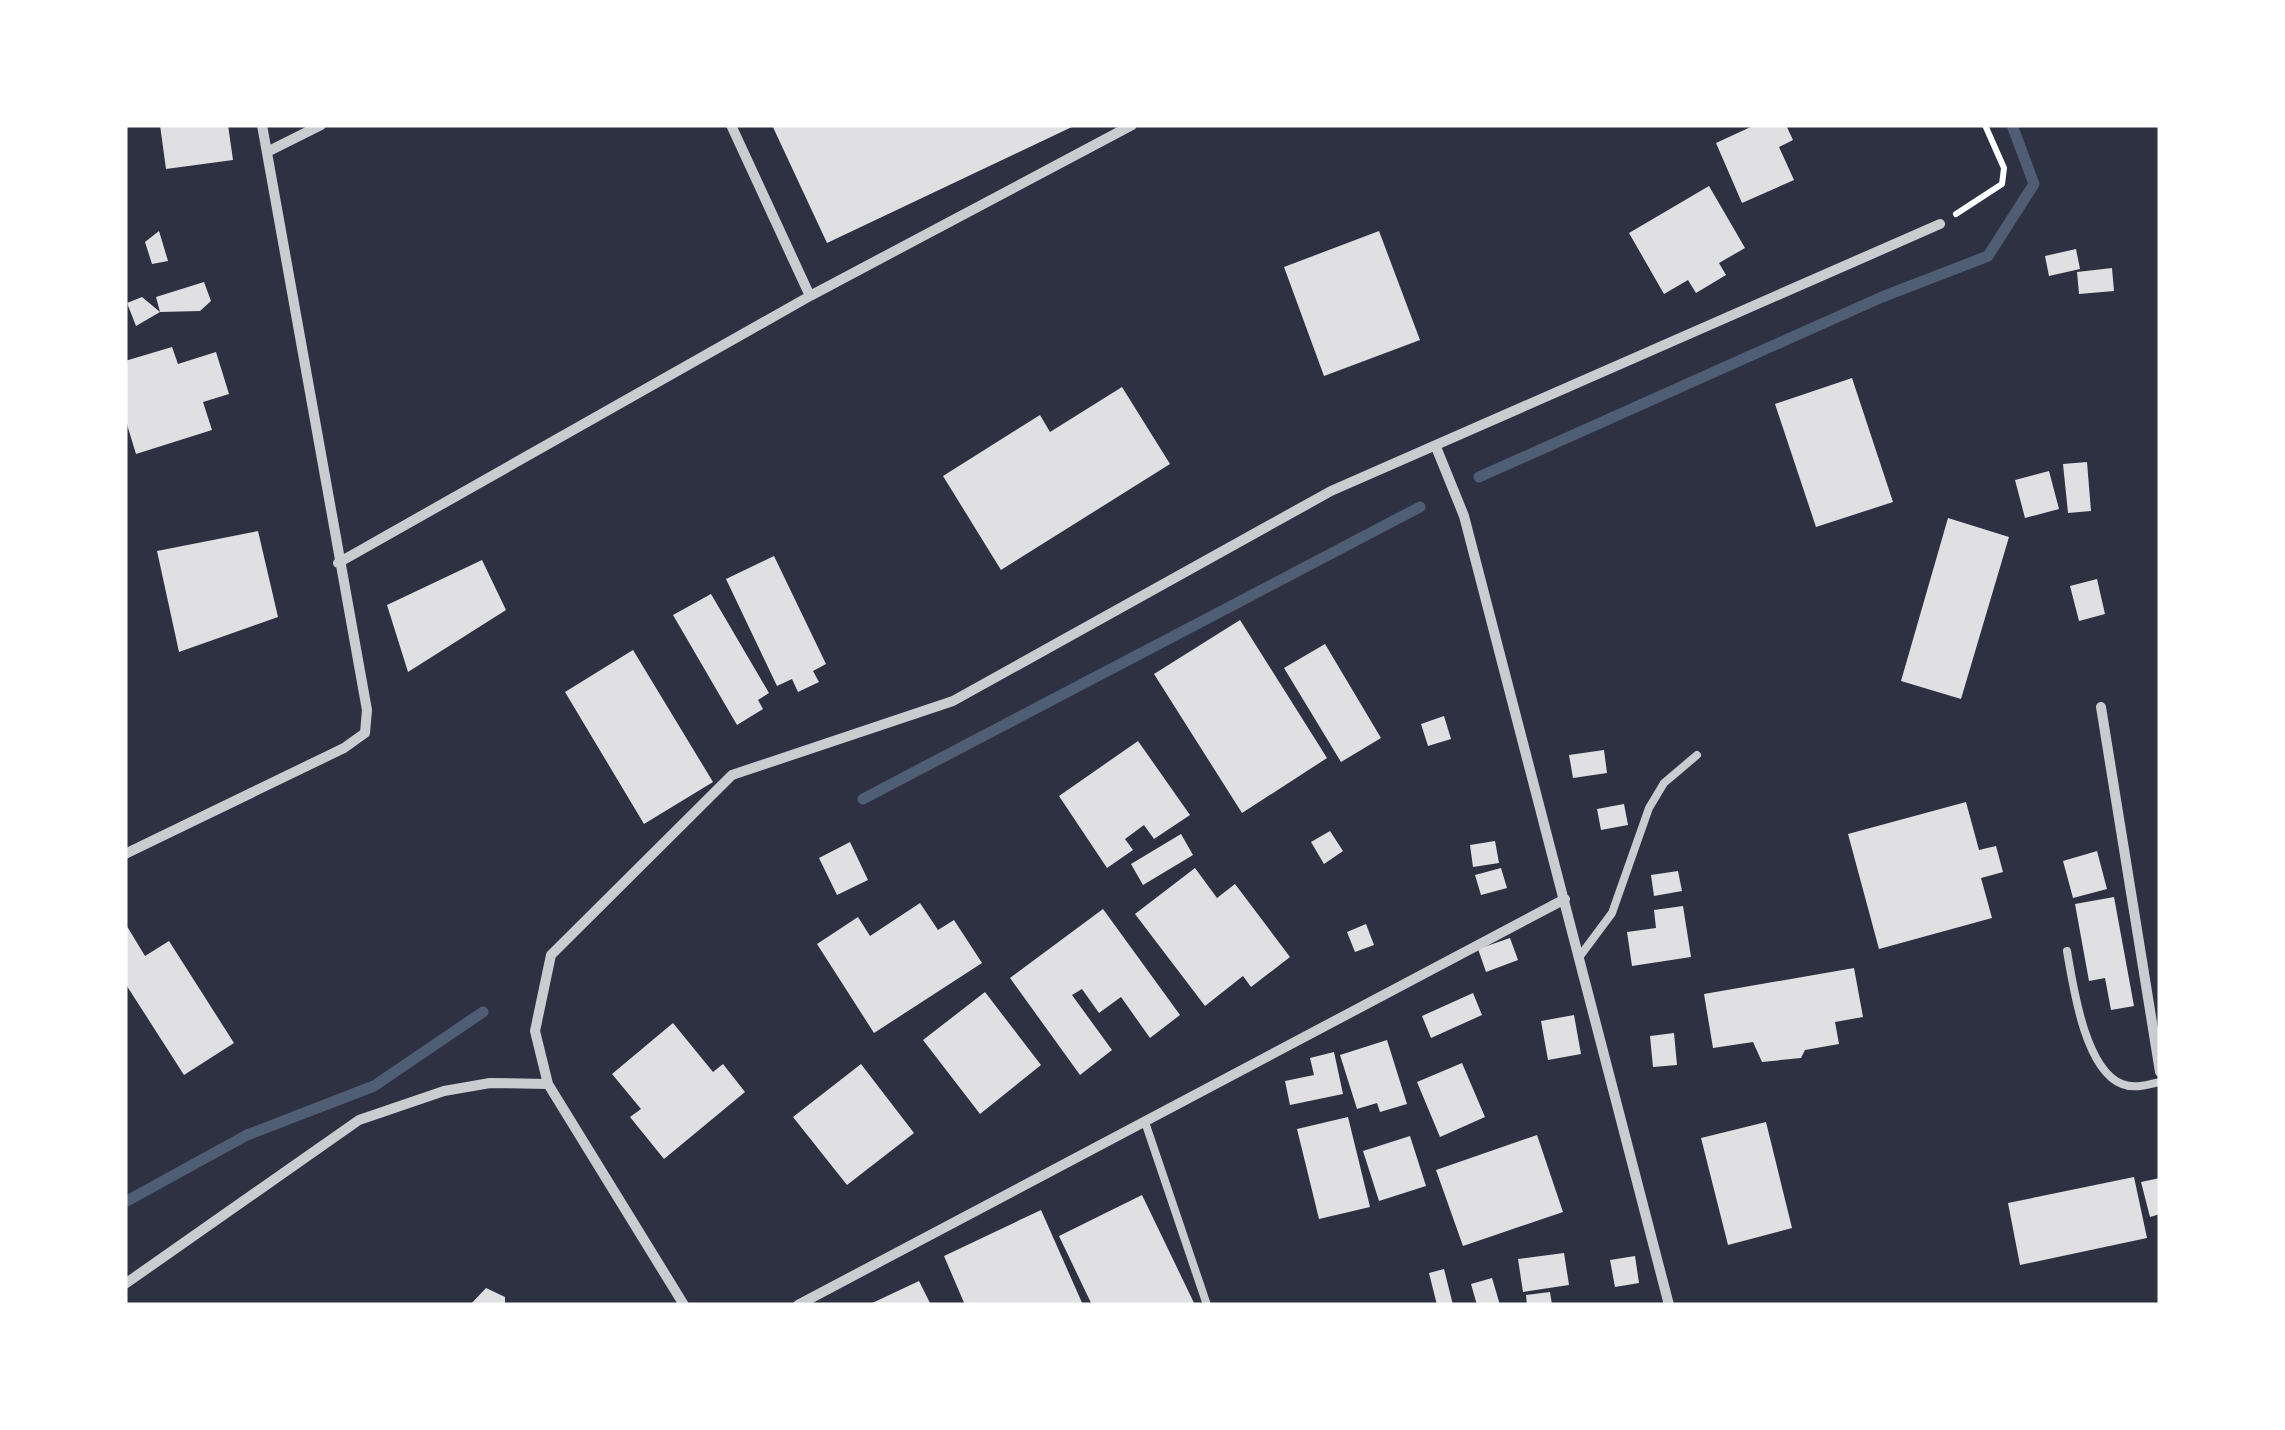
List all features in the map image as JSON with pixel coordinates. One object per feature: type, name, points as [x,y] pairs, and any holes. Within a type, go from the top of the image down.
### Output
[{"type":"street","points":[[125,854],[344,748],[365,733],[367,710],[262,125]]},
{"type":"street","points":[[267,152],[320,125]]},
{"type":"street","points":[[731,125],[810,296]]},
{"type":"street","points":[[338,563],[810,296],[1132,125]]},
{"type":"street","points":[[684,1305],[548,1084],[535,1031],[551,955],[732,775],[953,701],[1331,491],[1940,224]]},
{"type":"street","points":[[1436,446],[1464,516],[1669,1305]]},
{"type":"street","points":[[2100,707],[2160,1072]]},
{"type":"street","points":[[798,1305],[1564,899]]},
{"type":"street","points":[[125,1284],[359,1120],[444,1091],[490,1083],[548,1084]]},
{"type":"lane","points":[[1580,956],[1612,913],[1656,796],[1664,783],[1697,755]]},
{"type":"lane","points":[[2067,951],[2095,1060],[2110,1078],[2123,1085],[2160,1082]]},
{"type":"lane","points":[[1145,1122],[1207,1305]]},
{"type":"path","points":[[1940,224],[2002,184],[2004,168],[1985,125]]},
{"type":"building","points":[[160,125],[228,125],[233,160],[166,169]]},
{"type":"building","points":[[772,125],[1076,125],[827,243]]},
{"type":"building","points":[[1755,125],[1786,125],[1793,140],[1779,147],[1794,180],[1742,203],[1716,143]]},
{"type":"building","points":[[1709,186],[1745,248],[1719,263],[1726,275],[1696,293],[1688,280],[1664,294],[1629,233]]},
{"type":"building","points":[[159,231],[168,261],[152,264],[145,242]]},
{"type":"building","points":[[1379,231],[1420,340],[1324,376],[1284,267]]},
{"type":"building","points":[[2076,249],[2080,269],[2049,276],[2045,256]]},
{"type":"building","points":[[2112,268],[2114,291],[2079,294],[2077,272]]},
{"type":"building","points":[[204,282],[211,301],[200,311],[160,312],[156,297]]},
{"type":"building","points":[[142,297],[160,312],[136,326],[127,303]]},
{"type":"building","points":[[172,347],[178,364],[216,352],[229,394],[203,402],[212,430],[136,454],[125,418],[125,361]]},
{"type":"building","points":[[1852,378],[1893,502],[1816,527],[1775,404]]},
{"type":"building","points":[[1122,387],[1170,464],[1001,570],[943,476],[1040,415],[1050,432]]},
{"type":"building","points":[[2087,462],[2091,511],[2068,513],[2063,464]]},
{"type":"building","points":[[2049,471],[2059,509],[2025,518],[2015,480]]},
{"type":"building","points":[[1948,518],[2009,537],[1961,699],[1901,681]]},
{"type":"building","points":[[258,531],[278,617],[179,652],[157,551]]},
{"type":"building","points":[[774,556],[826,664],[813,671],[819,682],[798,692],[792,679],[777,686],[726,579]]},
{"type":"building","points":[[482,560],[506,610],[408,672],[387,605]]},
{"type":"building","points":[[2097,579],[2105,614],[2079,621],[2070,586]]},
{"type":"building","points":[[711,594],[769,693],[758,700],[763,709],[737,725],[673,615]]},
{"type":"building","points":[[1240,620],[1327,758],[1242,813],[1154,674]]},
{"type":"building","points":[[1325,644],[1381,738],[1341,762],[1284,668]]},
{"type":"building","points":[[633,650],[713,782],[644,824],[565,692]]},
{"type":"building","points":[[1444,716],[1451,739],[1428,746],[1421,724]]},
{"type":"building","points":[[1138,741],[1190,815],[1154,839],[1144,825],[1125,839],[1133,850],[1107,868],[1059,796]]},
{"type":"building","points":[[1604,750],[1607,773],[1573,778],[1569,755]]},
{"type":"building","points":[[1966,802],[1979,850],[1996,846],[2003,872],[1981,878],[1992,918],[1879,949],[1848,834]]},
{"type":"building","points":[[1624,804],[1628,825],[1601,830],[1597,809]]},
{"type":"building","points":[[1330,831],[1343,851],[1324,864],[1311,842]]},
{"type":"building","points":[[1181,834],[1193,855],[1143,885],[1131,864]]},
{"type":"building","points":[[1495,841],[1499,863],[1473,867],[1470,845]]},
{"type":"building","points":[[850,842],[868,880],[837,895],[819,858]]},
{"type":"building","points":[[2097,851],[2107,889],[2073,898],[2063,861]]},
{"type":"building","points":[[1195,868],[1217,898],[1235,884],[1290,957],[1251,987],[1243,976],[1205,1006],[1135,914]]},
{"type":"building","points":[[1501,868],[1507,888],[1481,895],[1475,875]]},
{"type":"building","points":[[1678,871],[1682,891],[1654,896],[1651,875]]},
{"type":"building","points":[[2114,897],[2134,1006],[2111,1010],[2105,978],[2089,981],[2075,904]]},
{"type":"building","points":[[920,903],[938,930],[954,920],[982,963],[874,1033],[817,944],[858,917],[870,936]]},
{"type":"building","points":[[1683,906],[1691,957],[1632,966],[1627,932],[1656,928],[1654,910]]},
{"type":"building","points":[[1103,909],[1180,1015],[1150,1038],[1121,997],[1099,1013],[1082,989],[1072,995],[1112,1050],[1080,1075],[1010,978]]},
{"type":"building","points":[[125,923],[145,956],[169,941],[234,1043],[184,1075],[125,983]]},
{"type":"building","points":[[1366,924],[1374,945],[1355,952],[1347,932]]},
{"type":"building","points":[[1510,938],[1518,960],[1486,972],[1478,949]]},
{"type":"building","points":[[1854,968],[1863,1017],[1835,1022],[1839,1044],[1805,1050],[1801,1058],[1762,1062],[1753,1042],[1713,1048],[1704,994]]},
{"type":"building","points":[[985,992],[1041,1065],[980,1114],[923,1040]]},
{"type":"building","points":[[1473,993],[1482,1015],[1431,1038],[1422,1016]]},
{"type":"building","points":[[1574,1015],[1581,1054],[1548,1060],[1541,1021]]},
{"type":"building","points":[[673,1023],[713,1072],[723,1064],[745,1092],[664,1159],[630,1117],[641,1109],[612,1074]]},
{"type":"building","points":[[1674,1033],[1677,1065],[1653,1067],[1650,1036]]},
{"type":"building","points":[[1387,1040],[1407,1104],[1380,1112],[1377,1103],[1357,1109],[1340,1055]]},
{"type":"building","points":[[1334,1052],[1343,1094],[1290,1105],[1285,1081],[1314,1075],[1310,1058]]},
{"type":"building","points":[[1462,1063],[1485,1117],[1440,1137],[1417,1082]]},
{"type":"building","points":[[861,1064],[914,1133],[847,1185],[793,1117]]},
{"type":"building","points":[[1348,1117],[1370,1207],[1319,1219],[1297,1129]]},
{"type":"building","points":[[1766,1122],[1792,1228],[1728,1245],[1701,1138]]},
{"type":"building","points":[[1537,1135],[1563,1212],[1463,1246],[1436,1170]]},
{"type":"building","points":[[1410,1136],[1426,1186],[1379,1201],[1363,1151]]},
{"type":"building","points":[[2134,1177],[2147,1238],[2020,1265],[2008,1203]]},
{"type":"building","points":[[2160,1178],[2160,1214],[2150,1217],[2141,1182]]},
{"type":"building","points":[[1142,1195],[1195,1305],[1092,1305],[1059,1236]]},
{"type":"building","points":[[1041,1210],[1083,1305],[965,1305],[944,1256]]},
{"type":"building","points":[[1564,1253],[1569,1285],[1523,1292],[1518,1259]]},
{"type":"building","points":[[1635,1256],[1639,1283],[1615,1287],[1610,1260]]},
{"type":"building","points":[[1444,1269],[1453,1305],[1437,1305],[1429,1273]]},
{"type":"building","points":[[1492,1278],[1500,1305],[1477,1305],[1471,1284]]},
{"type":"building","points":[[919,1281],[931,1305],[868,1305]]},
{"type":"building","points":[[486,1288],[505,1297],[505,1305],[470,1305]]},
{"type":"building","points":[[1550,1292],[1552,1305],[1527,1305],[1526,1295]]},
{"type":"waterway","points":[[1479,477],[1882,297],[1988,256],[2034,184],[2012,125]]},
{"type":"waterway","points":[[863,799],[1420,507]]},
{"type":"waterway","points":[[125,1202],[247,1135],[374,1086],[483,1012]]}]
